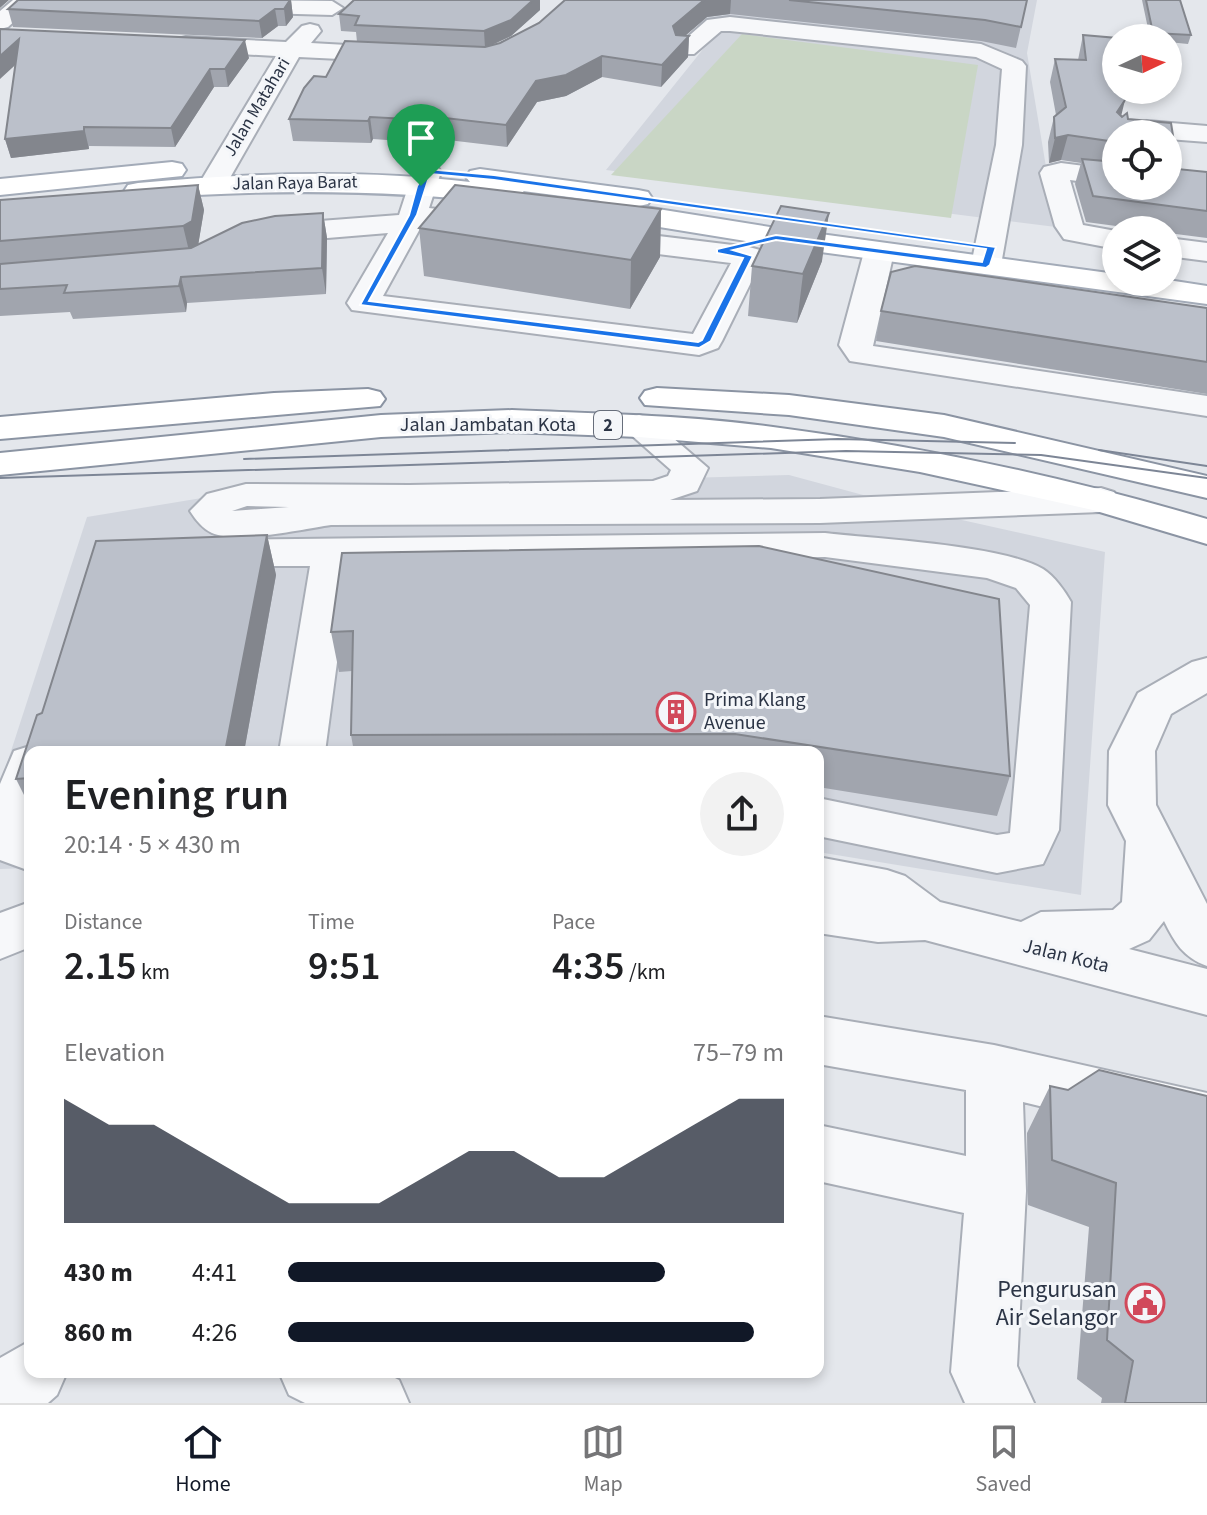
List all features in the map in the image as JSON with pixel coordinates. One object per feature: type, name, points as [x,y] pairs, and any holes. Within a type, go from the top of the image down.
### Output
[{"type":"main road","name":"Jalan Raya Barat","points":[[0,204],[218,175]]},
{"type":"main road","name":"Jalan Raya Barat","points":[[0,187],[218,175],[350,181],[494,178],[989,256],[1201,299]]},
{"type":"main road","name":"Jalan Raya Barat","points":[[424,179],[776,237],[876,261],[989,256],[1102,263]]},
{"type":"main road","points":[[1182,283],[1201,299]]},
{"type":"main road","name":"Jalan Jambatan Kota","points":[[0,428],[274,403],[534,392],[789,405],[944,426],[1207,487]]},
{"type":"main road","name":"Jalan Jambatan Kota","points":[[0,464],[381,426],[512,421],[639,426],[771,437],[920,461],[1101,500],[1207,532]]},
{"type":"street","points":[[5,32],[27,0]]},
{"type":"street","points":[[210,4],[336,4]]},
{"type":"street","name":"Jalan Matahari","points":[[218,175],[292,49],[336,4]]},
{"type":"street","points":[[686,49],[715,25],[730,24],[981,51],[1014,66],[1009,145],[989,256]]},
{"type":"street","points":[[169,44],[417,55]]},
{"type":"street","points":[[1159,120],[1207,117]]},
{"type":"street","points":[[1182,132],[1207,134]]},
{"type":"street","points":[[1102,176],[1061,171],[1054,173],[1069,226],[1074,233],[1102,238]]},
{"type":"street","points":[[237,238],[411,219],[749,256],[706,341],[699,345],[363,303],[411,219],[424,179]]},
{"type":"street","points":[[720,251],[776,237]]},
{"type":"street","points":[[1182,249],[1207,252]]},
{"type":"street","points":[[1201,299],[876,261],[855,345],[862,354],[1207,406]]},
{"type":"street","points":[[639,426],[690,468],[684,483],[656,492],[409,497],[246,495],[220,502],[209,511],[224,524],[260,523],[331,513],[820,511],[1101,500]]},
{"type":"street","points":[[167,553],[825,545],[992,566],[1030,579],[1051,602],[1035,830],[1026,850],[997,854],[824,818]]},
{"type":"street","points":[[303,746],[332,553]]},
{"type":"street","points":[[1207,673],[1154,704],[1132,751],[1132,805],[1193,927],[1207,944]]},
{"type":"street","points":[[24,782],[9,830],[9,843],[24,849]]},
{"type":"street","points":[[983,935],[1119,933],[1138,922],[1147,903],[1148,842]]},
{"type":"street","name":"Jalan Kota","points":[[824,878],[887,890],[925,919]]},
{"type":"street","name":"Jalan Kota","points":[[824,913],[878,921],[925,919],[1207,992]]},
{"type":"street","points":[[0,937],[24,926]]},
{"type":"street","points":[[0,963],[24,956]]},
{"type":"street","points":[[824,1041],[994,1070],[1207,1120]]},
{"type":"street","points":[[994,1070],[996,1191],[984,1372],[1001,1403]]},
{"type":"street","points":[[824,1154],[996,1191]]},
{"type":"street","points":[[0,1400],[27,1378]]},
{"type":"street","points":[[324,1378],[376,1403]]},
{"type":"shaded area","points":[[688,0],[1037,0],[1027,53],[1056,227],[606,170],[720,28],[666,22]]},
{"type":"shaded area","points":[[789,475],[926,512],[1105,552],[1081,895],[824,853],[824,746],[24,746],[24,868],[0,869],[0,785],[87,517],[244,491]]},
{"type":"green space","points":[[742,34],[978,65],[951,218],[611,175]]},
{"type":"building","points":[[18,0],[290,0],[284,9],[275,9],[259,21],[8,9]]},
{"type":"building","points":[[354,0],[533,0],[511,20],[484,31],[355,25],[359,16],[339,14]]},
{"type":"building","points":[[565,0],[704,0],[673,26],[676,35],[689,36],[662,65],[602,56],[566,75],[536,81],[506,125],[428,116],[426,120],[370,117],[368,121],[289,119],[304,88],[314,76],[326,77],[345,41],[485,47],[500,43],[539,23]]},
{"type":"building","points":[[789,0],[1027,0],[1021,27],[985,20]]},
{"type":"building","points":[[1146,0],[1180,0],[1191,35],[1182,35],[1182,24],[1151,24]]},
{"type":"building","points":[[0,29],[245,40],[225,69],[210,69],[171,128],[84,127],[84,131],[5,139],[19,39],[0,56]]},
{"type":"building","points":[[1083,35],[1102,37],[1102,104],[1122,104],[1117,112],[1122,117],[1127,113],[1128,119],[1139,120],[1102,120],[1102,140],[1068,135],[1055,138],[1054,117],[1066,107],[1055,59],[1086,60]]},
{"type":"building","points":[[1082,159],[1102,161],[1102,197],[1093,196]]},
{"type":"building","points":[[1182,169],[1207,172],[1207,211],[1123,200],[1182,200]]},
{"type":"building","points":[[198,185],[192,221],[183,226],[0,241],[0,200]]},
{"type":"building","points":[[455,185],[661,209],[631,260],[419,228]]},
{"type":"building","points":[[781,206],[829,213],[803,274],[752,266]]},
{"type":"building","points":[[323,213],[322,268],[181,277],[179,286],[64,293],[67,285],[0,289],[0,264],[191,248],[242,223],[275,216]]},
{"type":"building","points":[[915,266],[1102,293],[1102,296],[1124,296],[1207,308],[1207,362],[881,311],[891,272]]},
{"type":"building","points":[[267,535],[226,746],[27,746],[37,715],[42,713],[96,541]]},
{"type":"building","name":"Prima Klang Avenue","points":[[759,546],[999,599],[1010,776],[735,734],[351,735],[353,631],[331,632],[342,553]]},
{"type":"building","points":[[24,755],[24,778],[16,779]]},
{"type":"building","name":"Pengurusan Air Selangor","points":[[1099,1070],[1207,1096],[1207,1403],[1125,1403],[1133,1361],[1107,1340],[1116,1183],[1052,1160],[1050,1086],[1068,1090]]},
{"type":"tram line","points":[[244,459],[838,439],[1015,443]]},
{"type":"tram line","points":[[1099,450],[1207,466]]},
{"type":"tram line","points":[[0,478],[846,451],[1041,455],[1207,478]]},
{"type":"place","name":"Prima Klang Avenue","points":[[676,712]]},
{"type":"place","name":"Pengurusan Air Selangor","points":[[1145,1303]]},
{"type":"route","points":[[427,172],[494,178],[991,247],[986,265],[776,237],[720,251],[749,256],[706,341],[699,345],[363,303],[413,215],[421,186],[427,172]]}]
